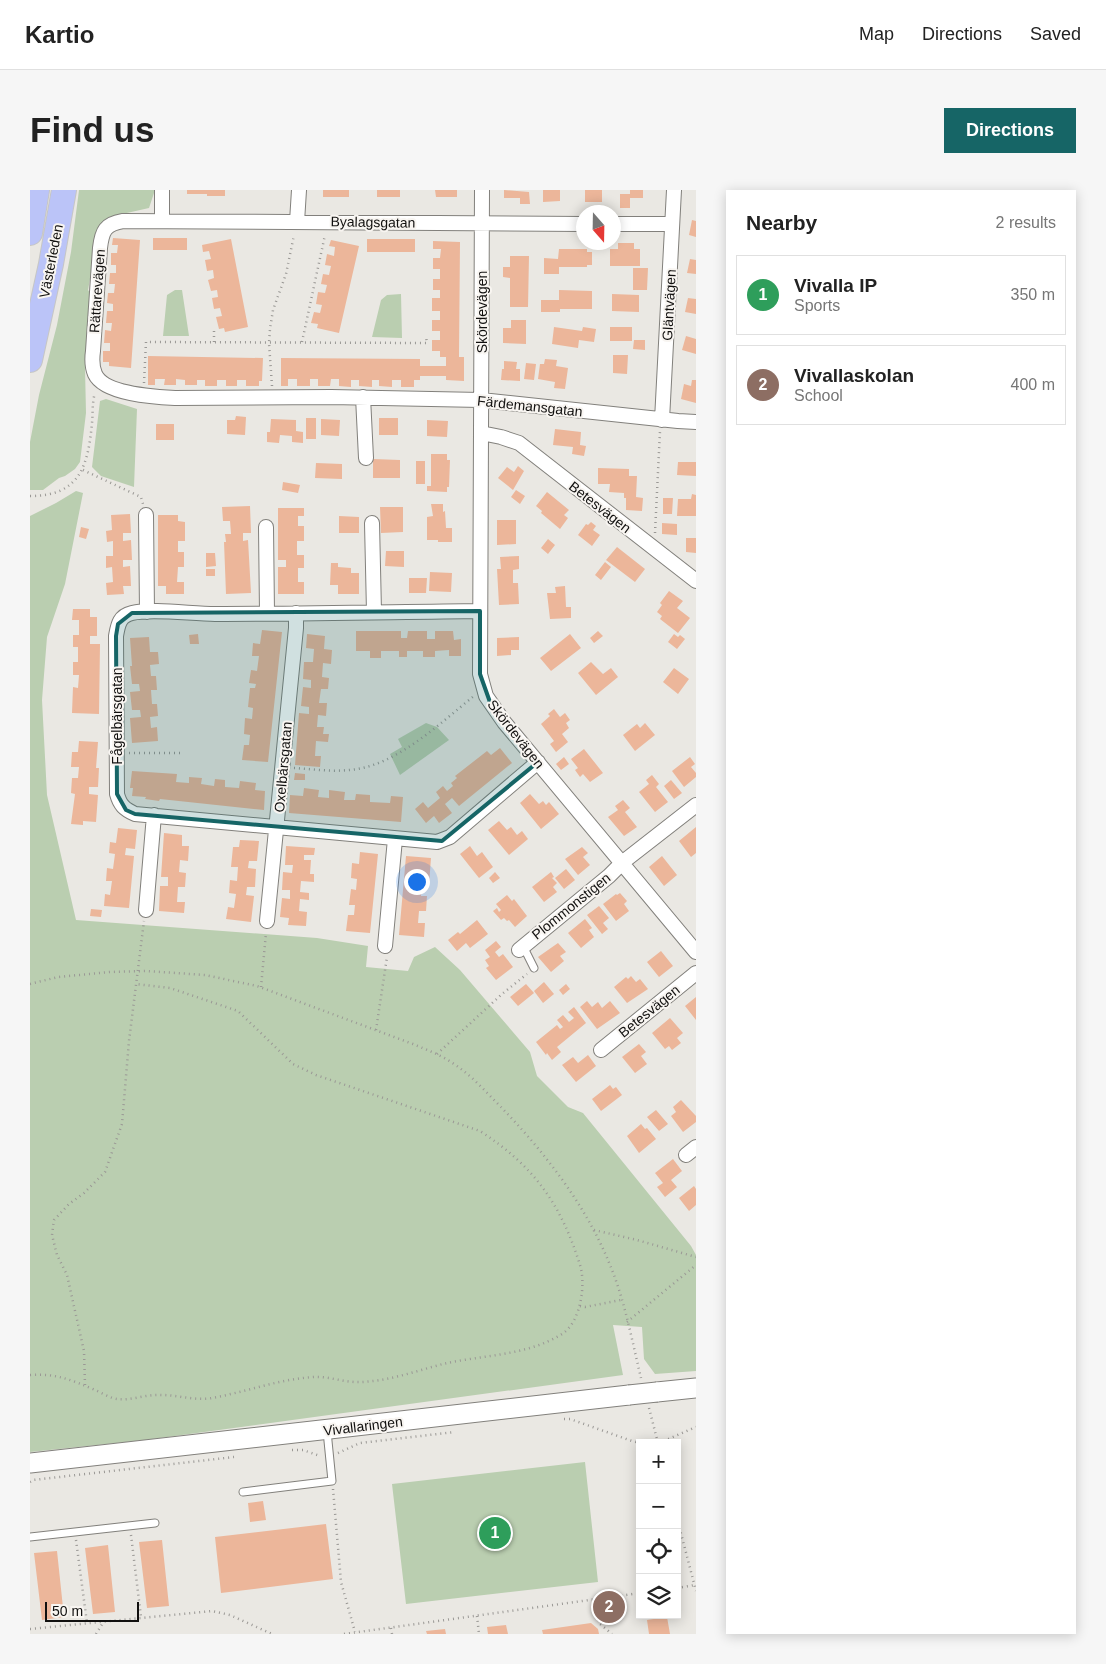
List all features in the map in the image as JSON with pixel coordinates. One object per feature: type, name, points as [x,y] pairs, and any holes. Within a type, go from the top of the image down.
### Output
[{"type":"highway","name":"Västerleden","points":[[30,233],[38,190]]},
{"type":"highway","name":"Västerleden","points":[[30,360],[49,273],[64,190]]},
{"type":"street","points":[[162,190],[162,221]]},
{"type":"street","points":[[297,222],[299,190]]},
{"type":"street","name":"Skördevägen","points":[[482,190],[480,674],[491,705],[696,952]]},
{"type":"street","name":"Gläntvägen","points":[[662,420],[674,190]]},
{"type":"street","name":"Byalagsgatan","points":[[162,221],[576,224]]},
{"type":"street","name":"Rättarevägen","points":[[102,382],[95,375],[92,363],[102,235],[113,222],[162,221]]},
{"type":"street","points":[[621,224],[671,224]]},
{"type":"street","name":"Färdemansgatan","points":[[102,382],[114,388],[143,395],[175,398],[363,397],[481,400],[696,422]]},
{"type":"street","points":[[363,397],[366,458]]},
{"type":"street","name":"Betesvägen","points":[[481,434],[501,437],[519,443],[696,581]]},
{"type":"street","points":[[146,515],[147,612]]},
{"type":"street","points":[[372,523],[374,612]]},
{"type":"street","points":[[266,527],[267,613]]},
{"type":"street","name":"Fågelbärsgatan","points":[[480,611],[215,614],[147,612],[132,613],[123,617],[118,624],[116,636],[117,794],[119,803],[126,810],[135,814],[395,839],[442,841],[450,837],[538,762]]},
{"type":"street","name":"Oxelbärsgatan","points":[[267,922],[278,827],[296,613]]},
{"type":"street","name":"Plommonstigen","points":[[521,948],[609,876],[623,862],[696,805]]},
{"type":"street","points":[[146,910],[154,815]]},
{"type":"street","points":[[385,946],[395,839]]},
{"type":"street","name":"Betesvägen","points":[[601,1050],[696,973]]},
{"type":"street","name":"Vivallaringen","points":[[30,1463],[629,1396],[653,1400],[696,1388]]},
{"type":"lane","points":[[521,948],[534,968]]},
{"type":"lane","points":[[243,1492],[332,1481],[327,1430]]},
{"type":"lane","points":[[30,1537],[155,1523]]},
{"type":"path","points":[[273,398],[269,343],[273,310],[286,274],[297,222]]},
{"type":"path","points":[[302,343],[328,222]]},
{"type":"path","points":[[214,328],[214,342]]},
{"type":"path","points":[[143,395],[146,342],[426,343],[426,337]]},
{"type":"path","points":[[30,496],[53,494],[63,490],[83,470],[88,456],[94,394],[102,382]]},
{"type":"path","points":[[648,545],[655,537],[662,420]]},
{"type":"path","points":[[83,470],[142,497],[146,515]]},
{"type":"path","points":[[283,767],[349,770],[367,767],[385,760],[424,735],[484,688]]},
{"type":"path","points":[[117,754],[182,753]]},
{"type":"path","points":[[85,1385],[84,1351],[67,1275],[57,1255],[52,1235],[54,1220],[105,1172],[122,1124],[137,972],[146,910]]},
{"type":"path","points":[[261,987],[267,922]]},
{"type":"path","points":[[376,1030],[386,972],[388,952],[385,946]]},
{"type":"path","points":[[437,1054],[502,994],[534,968]]},
{"type":"path","points":[[30,984],[58,977],[137,972],[205,975],[261,987],[437,1054],[466,1073],[506,1112],[549,1163],[594,1230],[610,1264],[642,1378]]},
{"type":"path","points":[[30,1375],[64,1376],[117,1399],[160,1395],[203,1398],[275,1383],[316,1377],[360,1382],[391,1378],[444,1364],[542,1344],[564,1333],[580,1306],[583,1284],[582,1271],[572,1240],[560,1213],[537,1180],[502,1145],[480,1131],[316,1075],[293,1064],[238,1011],[170,988],[136,984]]},
{"type":"path","points":[[594,1230],[696,1257]]},
{"type":"path","points":[[627,1322],[696,1265]]},
{"type":"path","points":[[580,1306],[585,1307],[621,1300]]},
{"type":"path","points":[[653,1400],[658,1439]]},
{"type":"path","points":[[562,1419],[570,1419],[636,1442]]},
{"type":"path","points":[[668,1439],[696,1427]]},
{"type":"path","points":[[334,1455],[360,1443],[456,1432]]},
{"type":"path","points":[[283,1451],[303,1450],[321,1456]]},
{"type":"path","points":[[30,1482],[33,1480],[235,1457]]},
{"type":"path","points":[[332,1481],[341,1582],[355,1632]]},
{"type":"path","points":[[130,1526],[141,1617]]},
{"type":"path","points":[[680,1529],[696,1591]]},
{"type":"path","points":[[75,1532],[87,1623]]},
{"type":"path","points":[[692,1573],[696,1571]]},
{"type":"path","points":[[681,1587],[694,1585]]},
{"type":"path","points":[[344,1634],[636,1594]]},
{"type":"path","points":[[594,1600],[599,1623],[612,1634]]},
{"type":"path","points":[[30,1629],[212,1611],[230,1615],[272,1634]]},
{"type":"path","points":[[476,1616],[479,1634]]},
{"type":"path","points":[[96,1634],[104,1621]]},
{"type":"path","points":[[391,1628],[392,1634]]},
{"type":"highlighted area","points":[[480,611],[480,674],[491,705],[538,762],[442,841],[135,814],[126,810],[117,794],[116,636],[118,624],[132,613]]},
{"type":"green space","points":[[79,190],[155,190],[149,208],[109,217],[100,225],[88,290],[93,297],[91,329],[85,368],[86,413],[80,462],[75,469],[43,490],[30,490],[30,442],[39,395],[57,325],[71,252]]},
{"type":"green space","points":[[175,290],[182,290],[189,336],[163,336],[167,295]]},
{"type":"green space","points":[[401,294],[402,338],[372,337],[381,300],[387,295]]},
{"type":"green space","points":[[106,399],[137,409],[134,487],[101,476],[92,467],[100,401]]},
{"type":"green space","points":[[76,491],[83,493],[65,584],[47,637],[42,700],[47,795],[76,920],[317,938],[368,946],[366,967],[408,971],[414,957],[435,947],[460,970],[530,1052],[537,1076],[568,1107],[583,1113],[691,1246],[696,1255],[696,1371],[655,1374],[644,1359],[642,1327],[613,1325],[623,1375],[145,1440],[30,1452],[30,516]]},
{"type":"green space","points":[[426,723],[437,727],[449,740],[400,775],[390,754],[402,747],[398,739]]},
{"type":"green space","points":[[585,1462],[598,1582],[406,1604],[392,1484]]},
{"type":"building","points":[[187,190],[225,190],[225,196],[187,194]]},
{"type":"building","points":[[323,190],[349,190],[349,197],[323,197]]},
{"type":"building","points":[[377,190],[400,190],[400,197],[377,197]]},
{"type":"building","points":[[435,190],[457,190],[457,197],[436,197]]},
{"type":"building","points":[[504,190],[529,192],[530,204],[520,204],[520,198],[504,198]]},
{"type":"building","points":[[543,190],[560,190],[560,201],[543,202]]},
{"type":"building","points":[[585,190],[602,190],[602,202],[585,202]]},
{"type":"building","points":[[630,190],[643,190],[643,198],[630,198],[630,208],[621,208],[620,194],[630,194]]},
{"type":"building","points":[[692,220],[696,221],[696,237],[689,235]]},
{"type":"building","points":[[113,238],[140,240],[131,368],[109,366],[109,362],[103,362],[103,351],[110,351],[110,343],[104,343],[105,330],[111,331],[112,323],[106,323],[107,311],[113,311],[113,304],[107,303],[108,293],[114,293],[115,284],[109,284],[110,273],[116,273],[116,265],[111,265],[111,253],[117,253],[118,245],[112,245]]},
{"type":"building","points":[[153,238],[187,238],[187,250],[153,250]]},
{"type":"building","points":[[231,239],[248,327],[225,332],[224,328],[219,329],[216,317],[222,316],[220,308],[214,309],[212,298],[218,297],[217,290],[211,291],[208,280],[214,278],[213,270],[207,271],[205,260],[211,259],[209,251],[203,252],[202,245]]},
{"type":"building","points":[[367,239],[415,239],[415,252],[367,252]]},
{"type":"building","points":[[331,240],[359,246],[339,333],[317,328],[318,324],[311,323],[314,312],[320,313],[322,305],[316,304],[318,292],[325,293],[327,285],[321,284],[323,274],[329,275],[331,266],[325,265],[327,254],[334,256],[335,247],[329,246]]},
{"type":"building","points":[[433,241],[460,242],[459,357],[464,357],[464,381],[446,380],[446,376],[420,376],[420,380],[414,380],[414,387],[401,387],[401,380],[392,380],[392,387],[379,386],[379,380],[372,380],[372,387],[359,386],[359,380],[351,380],[351,387],[339,386],[339,379],[331,379],[330,386],[318,386],[318,379],[310,379],[310,386],[297,386],[297,379],[288,379],[288,386],[281,386],[281,358],[420,359],[420,366],[446,366],[446,357],[440,357],[440,351],[432,351],[432,340],[440,340],[440,331],[432,331],[432,320],[440,320],[440,311],[432,311],[432,298],[440,298],[440,290],[433,290],[433,279],[440,279],[440,269],[433,269],[433,258],[440,258],[441,249],[433,249]]},
{"type":"building","points":[[621,243],[634,243],[634,249],[640,249],[640,266],[610,266],[610,250],[621,250]]},
{"type":"building","points":[[559,249],[587,250],[587,252],[592,252],[592,265],[587,265],[587,267],[559,267],[559,274],[544,274],[544,258],[558,259]]},
{"type":"building","points":[[510,256],[529,256],[528,307],[510,307],[510,278],[503,277],[503,267],[510,267]]},
{"type":"building","points":[[690,259],[696,260],[696,274],[687,273]]},
{"type":"building","points":[[633,268],[648,268],[647,290],[633,290]]},
{"type":"building","points":[[559,290],[592,291],[592,309],[560,309],[560,312],[541,312],[541,300],[559,300]]},
{"type":"building","points":[[612,294],[639,295],[639,312],[612,311]]},
{"type":"building","points":[[688,298],[696,299],[696,314],[685,312]]},
{"type":"building","points":[[511,320],[526,320],[526,344],[503,343],[503,328],[511,328]]},
{"type":"building","points":[[554,327],[582,331],[583,327],[596,329],[594,342],[579,340],[578,348],[552,344]]},
{"type":"building","points":[[610,327],[632,327],[632,341],[610,341]]},
{"type":"building","points":[[686,336],[696,339],[696,354],[682,350]]},
{"type":"building","points":[[634,340],[645,340],[645,350],[633,349]]},
{"type":"building","points":[[613,355],[628,355],[627,374],[613,373]]},
{"type":"building","points":[[148,356],[263,358],[262,381],[259,381],[259,386],[246,386],[246,380],[237,380],[237,386],[226,386],[226,380],[217,380],[217,386],[205,386],[205,380],[197,380],[197,385],[185,385],[185,380],[176,379],[176,385],[164,385],[165,379],[155,379],[155,385],[148,385]]},
{"type":"building","points":[[545,359],[557,360],[556,366],[568,368],[565,389],[554,388],[555,382],[538,379],[540,364],[544,364]]},
{"type":"building","points":[[504,361],[517,362],[516,369],[520,369],[520,381],[501,380]]},
{"type":"building","points":[[526,363],[536,364],[534,380],[524,379]]},
{"type":"building","points":[[692,380],[696,380],[696,403],[681,399],[684,384],[691,386]]},
{"type":"building","points":[[236,416],[246,417],[245,435],[227,434],[227,420],[235,420]]},
{"type":"building","points":[[306,418],[316,418],[316,439],[306,439]]},
{"type":"building","points":[[379,418],[398,418],[398,435],[379,435]]},
{"type":"building","points":[[271,419],[296,420],[296,431],[303,432],[303,443],[292,442],[292,436],[280,435],[279,443],[267,442],[267,432],[270,432]]},
{"type":"building","points":[[321,419],[340,420],[339,436],[321,435]]},
{"type":"building","points":[[427,420],[448,421],[447,437],[427,436]]},
{"type":"building","points":[[156,424],[174,424],[174,440],[156,440]]},
{"type":"building","points":[[555,429],[581,432],[580,445],[586,446],[584,456],[572,454],[573,447],[553,445]]},
{"type":"building","points":[[431,454],[447,454],[447,460],[450,460],[449,487],[447,487],[447,492],[427,491],[427,486],[431,486]]},
{"type":"building","points":[[373,459],[400,460],[400,478],[373,478]]},
{"type":"building","points":[[416,461],[425,461],[425,484],[416,484]]},
{"type":"building","points":[[678,462],[696,462],[696,476],[677,475]]},
{"type":"building","points":[[316,463],[342,464],[342,479],[315,478]]},
{"type":"building","points":[[518,466],[524,471],[513,490],[498,478],[507,467],[514,472]]},
{"type":"building","points":[[598,468],[629,469],[629,476],[637,476],[636,497],[643,498],[642,511],[626,510],[624,493],[609,492],[610,484],[598,484]]},
{"type":"building","points":[[283,482],[300,485],[298,493],[282,490]]},
{"type":"building","points":[[516,490],[525,496],[520,504],[511,497]]},
{"type":"building","points":[[547,492],[569,510],[564,515],[568,518],[560,529],[541,513],[542,511],[536,506]]},
{"type":"building","points":[[692,494],[696,495],[696,516],[677,516],[678,499],[691,499]]},
{"type":"building","points":[[663,498],[673,498],[672,514],[663,514]]},
{"type":"building","points":[[431,504],[443,504],[446,528],[452,528],[452,542],[427,540],[427,517],[433,516]]},
{"type":"building","points":[[250,506],[251,533],[243,533],[243,541],[248,540],[251,593],[226,594],[224,542],[226,542],[225,534],[231,534],[230,521],[223,521],[222,507]]},
{"type":"building","points":[[380,507],[403,507],[403,532],[381,533]]},
{"type":"building","points":[[278,508],[304,508],[304,516],[298,516],[298,526],[304,526],[304,541],[297,541],[297,555],[304,555],[304,568],[298,568],[298,582],[304,582],[304,594],[278,594],[278,567],[286,567],[286,560],[278,560]]},
{"type":"building","points":[[130,514],[131,533],[123,533],[123,541],[131,540],[132,560],[123,560],[123,567],[130,566],[131,586],[123,586],[124,594],[107,595],[106,583],[113,582],[112,567],[106,568],[106,556],[113,556],[113,541],[107,542],[106,531],[112,530],[111,515]]},
{"type":"building","points":[[158,515],[178,515],[178,521],[185,522],[185,541],[178,541],[178,552],[184,552],[184,567],[178,567],[177,582],[184,582],[184,594],[166,594],[166,586],[158,586]]},
{"type":"building","points":[[339,516],[359,517],[359,533],[339,533]]},
{"type":"building","points":[[497,520],[516,520],[516,544],[497,545]]},
{"type":"building","points":[[591,522],[596,526],[593,530],[600,535],[592,546],[578,535],[586,524],[588,525]]},
{"type":"building","points":[[662,523],[677,524],[677,535],[662,534]]},
{"type":"building","points":[[81,527],[89,529],[86,539],[79,537]]},
{"type":"building","points":[[686,538],[696,538],[696,553],[686,552]]},
{"type":"building","points":[[548,539],[555,545],[548,554],[541,548]]},
{"type":"building","points":[[617,547],[645,569],[635,582],[606,560]]},
{"type":"building","points":[[386,551],[404,551],[404,567],[385,566]]},
{"type":"building","points":[[206,553],[215,553],[216,566],[206,567]]},
{"type":"building","points":[[519,556],[519,569],[513,570],[513,583],[518,583],[519,604],[499,605],[497,569],[501,569],[500,557]]},
{"type":"building","points":[[605,562],[611,567],[601,580],[595,575]]},
{"type":"building","points":[[331,563],[338,563],[338,567],[351,568],[351,573],[359,573],[359,594],[338,594],[338,585],[330,585]]},
{"type":"building","points":[[206,569],[215,569],[215,576],[206,576]]},
{"type":"building","points":[[430,572],[452,573],[451,592],[429,591]]},
{"type":"building","points":[[409,578],[427,578],[426,593],[409,593]]},
{"type":"building","points":[[565,586],[566,607],[571,607],[571,618],[550,619],[547,593],[556,593],[555,587]]},
{"type":"building","points":[[669,591],[683,601],[677,608],[690,618],[678,633],[660,619],[662,616],[657,612],[662,605],[660,603]]},
{"type":"building","points":[[73,609],[90,609],[90,617],[97,617],[97,636],[90,636],[90,644],[100,644],[99,714],[72,713],[73,687],[78,688],[79,675],[73,675],[73,662],[78,662],[78,647],[73,647],[73,635],[79,635],[79,620],[72,620]]},
{"type":"building","points":[[262,630],[282,632],[268,762],[242,760],[244,745],[249,745],[250,735],[244,734],[245,718],[252,719],[253,708],[248,707],[250,688],[255,688],[256,684],[249,683],[251,670],[257,671],[259,656],[252,656],[253,643],[260,644]]},
{"type":"building","points":[[356,631],[401,631],[401,638],[407,638],[408,631],[427,631],[427,639],[435,639],[435,631],[453,631],[454,640],[461,639],[461,656],[449,656],[449,650],[435,651],[435,657],[423,657],[423,651],[407,651],[407,657],[399,657],[399,651],[381,651],[381,658],[370,658],[370,651],[356,651]]},
{"type":"building","points":[[598,631],[603,636],[594,643],[590,638]]},
{"type":"building","points":[[198,634],[199,644],[190,644],[189,635]]},
{"type":"building","points":[[307,634],[325,636],[324,649],[332,650],[331,664],[323,663],[322,677],[329,678],[328,689],[321,689],[319,703],[327,703],[326,716],[318,715],[317,727],[324,727],[323,734],[329,734],[328,742],[316,741],[315,756],[321,756],[320,767],[295,765],[299,713],[309,714],[309,707],[301,706],[303,687],[311,688],[311,680],[303,679],[304,662],[313,662],[314,649],[306,648]]},
{"type":"building","points":[[570,634],[581,648],[551,671],[540,658]]},
{"type":"building","points":[[674,634],[678,637],[680,635],[685,639],[677,649],[668,642]]},
{"type":"building","points":[[149,637],[150,652],[158,652],[159,664],[150,665],[151,676],[156,676],[157,690],[151,690],[152,704],[157,704],[158,716],[150,717],[151,728],[157,727],[158,741],[132,743],[130,718],[141,717],[140,710],[132,710],[130,692],[140,691],[139,684],[132,684],[130,638]]},
{"type":"building","points":[[519,637],[519,650],[511,650],[511,655],[497,656],[497,638]]},
{"type":"building","points":[[591,662],[603,674],[611,668],[618,677],[596,695],[578,673]]},
{"type":"building","points":[[674,668],[689,679],[678,694],[663,682]]},
{"type":"building","points":[[554,709],[560,717],[565,713],[570,720],[566,723],[569,728],[562,734],[568,742],[556,752],[550,744],[554,741],[541,724],[550,716],[548,714]]},
{"type":"building","points":[[645,723],[655,735],[635,751],[623,735],[637,724],[640,728]]},
{"type":"building","points":[[79,741],[98,742],[96,768],[99,768],[98,787],[89,787],[89,794],[98,795],[96,822],[83,821],[83,825],[71,824],[75,794],[71,793],[72,778],[78,778],[79,767],[71,767],[72,752],[78,752]]},
{"type":"building","points":[[500,748],[512,763],[459,806],[452,798],[445,804],[452,813],[439,823],[434,816],[426,823],[415,809],[423,802],[428,808],[440,798],[436,792],[443,786],[447,791],[453,786],[451,783],[457,778],[455,776],[487,751],[491,755]]},
{"type":"building","points":[[584,749],[603,773],[590,782],[583,774],[580,777],[575,770],[578,768],[571,759]]},
{"type":"building","points":[[564,757],[569,764],[561,770],[556,764]]},
{"type":"building","points":[[690,757],[695,764],[691,767],[696,773],[696,777],[684,787],[672,771]]},
{"type":"building","points":[[132,771],[177,774],[176,782],[189,783],[189,777],[202,778],[201,784],[214,786],[215,779],[225,780],[225,787],[239,788],[240,781],[256,783],[255,790],[265,791],[264,810],[160,799],[159,801],[145,799],[146,797],[132,796],[133,788],[130,788]]},
{"type":"building","points":[[295,773],[305,774],[305,780],[294,780]]},
{"type":"building","points":[[652,775],[659,784],[656,787],[668,802],[655,812],[639,792],[649,784],[646,780]]},
{"type":"building","points":[[671,780],[682,793],[674,799],[664,786]]},
{"type":"building","points":[[304,788],[319,790],[318,797],[329,798],[329,790],[345,792],[344,800],[355,800],[356,794],[370,795],[370,802],[390,803],[391,796],[403,797],[401,822],[289,813],[290,795],[303,796]]},
{"type":"building","points":[[530,794],[539,804],[543,801],[546,805],[549,802],[559,814],[541,829],[520,803]]},
{"type":"building","points":[[623,800],[630,808],[625,812],[637,827],[624,836],[608,817],[618,810],[615,806]]},
{"type":"building","points":[[499,821],[507,830],[511,827],[517,835],[522,831],[528,839],[509,855],[488,830]]},
{"type":"building","points":[[696,827],[696,853],[691,857],[679,841]]},
{"type":"building","points":[[118,828],[137,830],[135,849],[126,848],[125,855],[134,856],[129,908],[104,906],[105,894],[110,895],[112,881],[106,881],[107,868],[113,869],[115,854],[109,853],[110,842],[116,843]]},
{"type":"building","points":[[164,833],[182,835],[182,846],[189,846],[188,861],[180,860],[179,872],[186,873],[185,887],[178,887],[177,902],[185,902],[184,913],[159,911],[160,886],[168,886],[168,877],[161,877]]},
{"type":"building","points":[[240,840],[259,841],[257,861],[249,861],[248,868],[256,869],[255,887],[247,887],[246,895],[254,896],[251,922],[226,919],[228,907],[234,908],[236,894],[229,893],[230,880],[237,881],[238,867],[231,867],[233,847],[239,847]]},
{"type":"building","points":[[286,846],[315,848],[314,855],[304,855],[304,860],[311,860],[310,874],[314,874],[314,882],[301,881],[300,892],[309,893],[309,900],[300,899],[299,911],[307,912],[306,926],[288,925],[289,918],[280,917],[282,898],[290,899],[290,890],[282,890],[283,872],[292,873],[293,865],[285,865]]},
{"type":"building","points":[[470,846],[477,856],[482,852],[493,867],[479,878],[460,854]]},
{"type":"building","points":[[582,847],[588,853],[583,857],[590,865],[578,875],[565,859]]},
{"type":"building","points":[[360,852],[378,854],[370,933],[346,931],[348,915],[354,915],[355,905],[349,905],[351,889],[356,890],[357,879],[351,878],[352,863],[359,864]]},
{"type":"building","points":[[406,856],[431,858],[429,885],[422,885],[421,896],[427,896],[426,911],[419,911],[418,923],[425,923],[424,937],[399,935]]},
{"type":"building","points":[[662,856],[677,875],[664,886],[649,867]]},
{"type":"building","points":[[566,869],[575,880],[564,889],[555,878]]},
{"type":"building","points":[[495,872],[500,878],[493,883],[489,878]]},
{"type":"building","points":[[551,872],[554,877],[552,878],[557,883],[553,887],[557,892],[544,902],[532,887]]},
{"type":"building","points":[[620,893],[627,901],[624,904],[629,911],[616,921],[603,904]]},
{"type":"building","points":[[507,895],[512,901],[514,899],[527,916],[515,927],[509,920],[507,921],[504,918],[501,920],[493,911],[497,908],[499,912],[501,910],[496,904]]},
{"type":"building","points":[[599,906],[609,918],[603,923],[608,929],[602,934],[587,915]]},
{"type":"building","points":[[91,909],[102,910],[101,917],[90,916]]},
{"type":"building","points":[[585,919],[592,928],[589,930],[594,937],[581,948],[568,933]]},
{"type":"building","points":[[477,920],[488,934],[470,948],[466,943],[457,951],[448,940],[458,932],[460,934]]},
{"type":"building","points":[[496,941],[501,947],[495,952],[499,957],[503,954],[513,967],[496,980],[486,968],[489,966],[485,960],[490,957],[485,950]]},
{"type":"building","points":[[558,943],[566,952],[560,956],[564,961],[551,972],[538,957]]},
{"type":"building","points":[[661,951],[673,966],[659,977],[647,962]]},
{"type":"building","points":[[631,976],[636,982],[640,979],[648,989],[627,1003],[614,987],[626,977],[628,979]]},
{"type":"building","points":[[544,982],[554,994],[543,1003],[534,991]]},
{"type":"building","points":[[526,984],[534,993],[518,1006],[510,997]]},
{"type":"building","points":[[566,984],[570,989],[563,995],[559,990]]},
{"type":"building","points":[[696,997],[696,1020],[685,1006]]},
{"type":"building","points":[[587,1001],[592,1007],[598,1002],[602,1008],[610,1001],[620,1013],[597,1029],[580,1007]]},
{"type":"building","points":[[574,1007],[586,1023],[557,1047],[561,1052],[552,1060],[536,1042],[557,1025],[560,1029],[563,1027],[557,1020],[563,1015],[569,1022],[574,1018],[568,1012]]},
{"type":"building","points":[[670,1018],[683,1033],[677,1038],[681,1043],[672,1050],[669,1046],[665,1049],[652,1033]]},
{"type":"building","points":[[639,1044],[646,1052],[641,1056],[647,1064],[635,1073],[622,1057]]},
{"type":"building","points":[[588,1055],[596,1066],[576,1082],[562,1065],[573,1057],[578,1063]]},
{"type":"building","points":[[610,1085],[613,1089],[616,1087],[622,1095],[601,1111],[592,1099]]},
{"type":"building","points":[[681,1100],[696,1116],[696,1122],[683,1132],[671,1116],[676,1112],[673,1107]]},
{"type":"building","points":[[656,1110],[668,1124],[659,1131],[647,1117]]},
{"type":"building","points":[[641,1124],[656,1139],[639,1153],[627,1136]]},
{"type":"building","points":[[673,1159],[682,1171],[671,1180],[677,1187],[665,1197],[657,1187],[663,1183],[655,1173]]},
{"type":"building","points":[[694,1186],[696,1189],[696,1205],[689,1211],[679,1198]]},
{"type":"building","points":[[263,1501],[266,1520],[250,1522],[248,1503]]},
{"type":"building","points":[[326,1524],[333,1579],[221,1593],[215,1537]]},
{"type":"building","points":[[162,1540],[169,1606],[147,1608],[139,1542]]},
{"type":"building","points":[[108,1545],[115,1612],[93,1614],[85,1548]]},
{"type":"building","points":[[57,1551],[64,1617],[42,1620],[34,1553]]},
{"type":"building","points":[[667,1619],[670,1634],[649,1634],[647,1620]]},
{"type":"building","points":[[591,1623],[598,1629],[599,1634],[543,1634],[542,1630]]},
{"type":"building","points":[[506,1625],[508,1634],[488,1634],[487,1627]]},
{"type":"building","points":[[445,1629],[446,1634],[427,1634],[426,1631]]},
{"type":"place","name":"Vivalla IP","points":[[495,1533]]},
{"type":"place","name":"Vivallaskolan","points":[[609,1607]]}]
